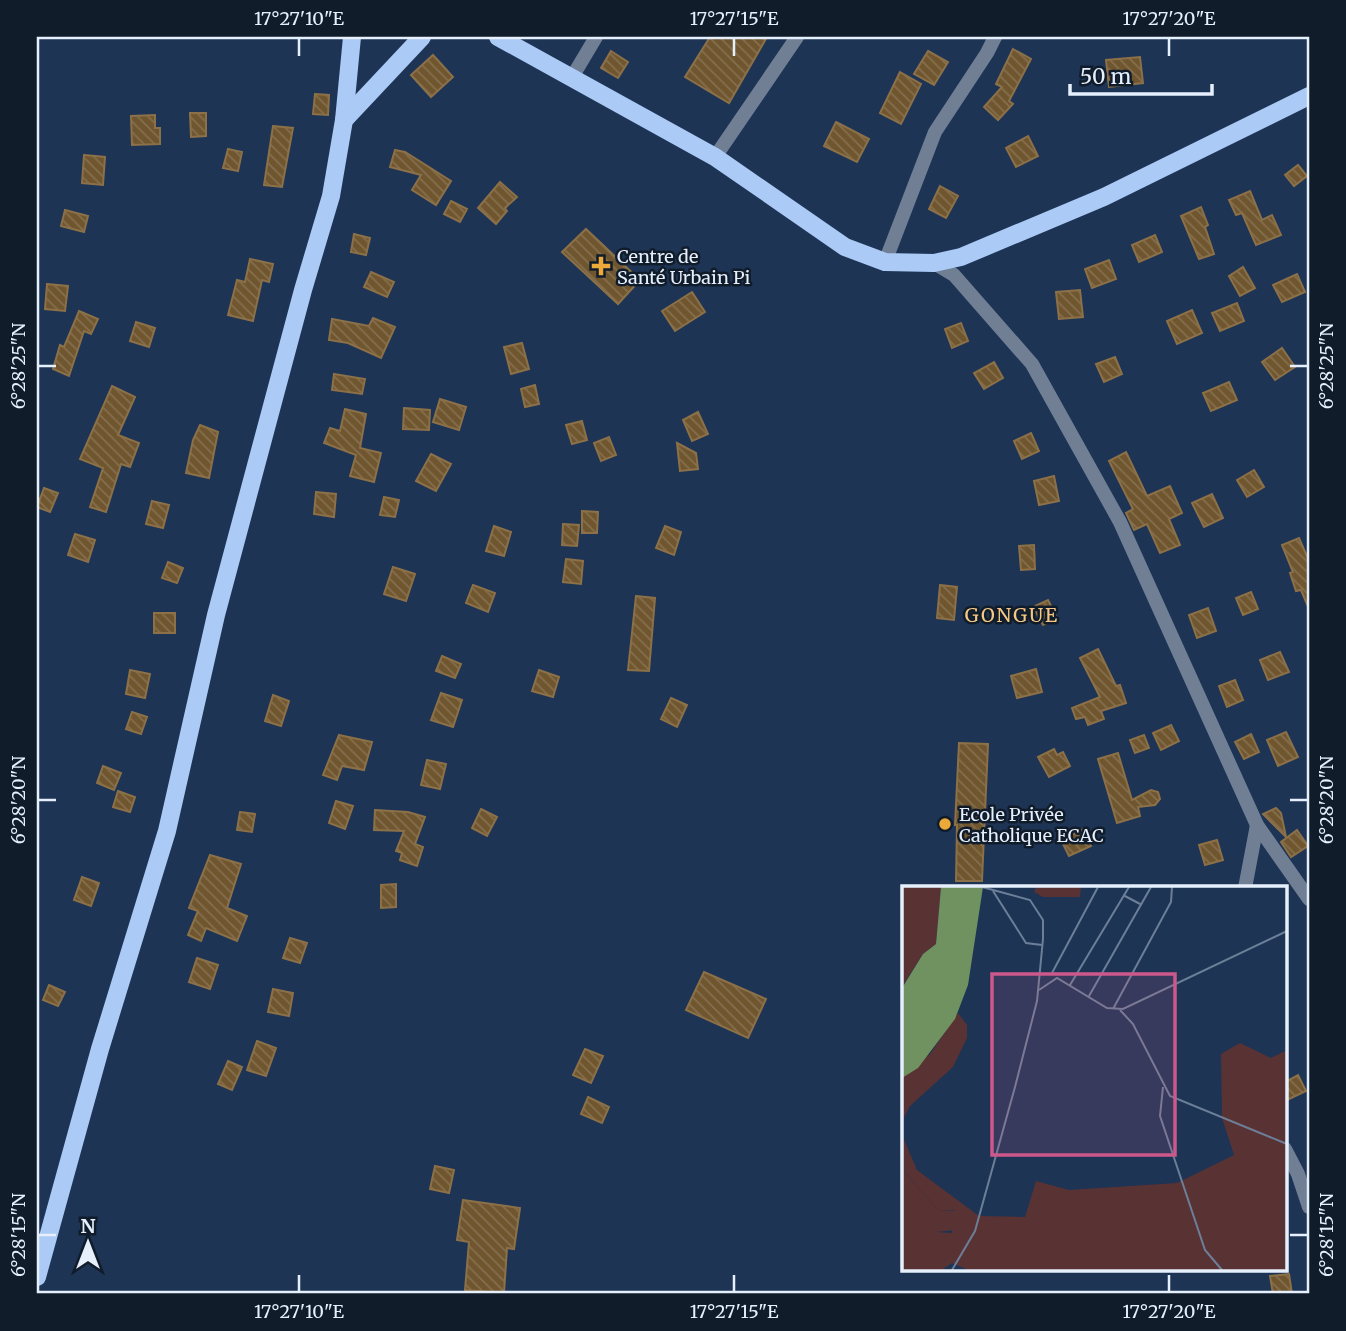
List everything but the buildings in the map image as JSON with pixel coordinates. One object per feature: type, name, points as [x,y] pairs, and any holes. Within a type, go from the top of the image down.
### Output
[{"type":"main road","points":[[37,1277],[100,1049],[167,831],[216,615],[303,290],[331,197],[344,120],[352,37]]},
{"type":"main road","points":[[344,120],[422,37]]},
{"type":"main road","points":[[498,37],[715,157],[845,247],[884,262],[934,263],[961,257],[1104,197],[1309,96]]},
{"type":"street","points":[[571,79],[596,37]]},
{"type":"street","points":[[715,157],[797,37]]},
{"type":"street","points":[[884,262],[935,132],[995,37]]},
{"type":"street","points":[[934,263],[954,275],[1032,364],[1121,522],[1257,825],[1309,899]]},
{"type":"street","points":[[1245,886],[1257,825]]},
{"type":"street","points":[[1286,1151],[1298,1174],[1309,1207]]},
{"type":"place","name":"Centre de Santé Urbain Pi","points":[[601,266]]},
{"type":"place","name":"Ecole Privée Catholique ECAC","points":[[945,824]]},
{"type":"district","name":"GONGUE","points":[[1012,615]]}]
